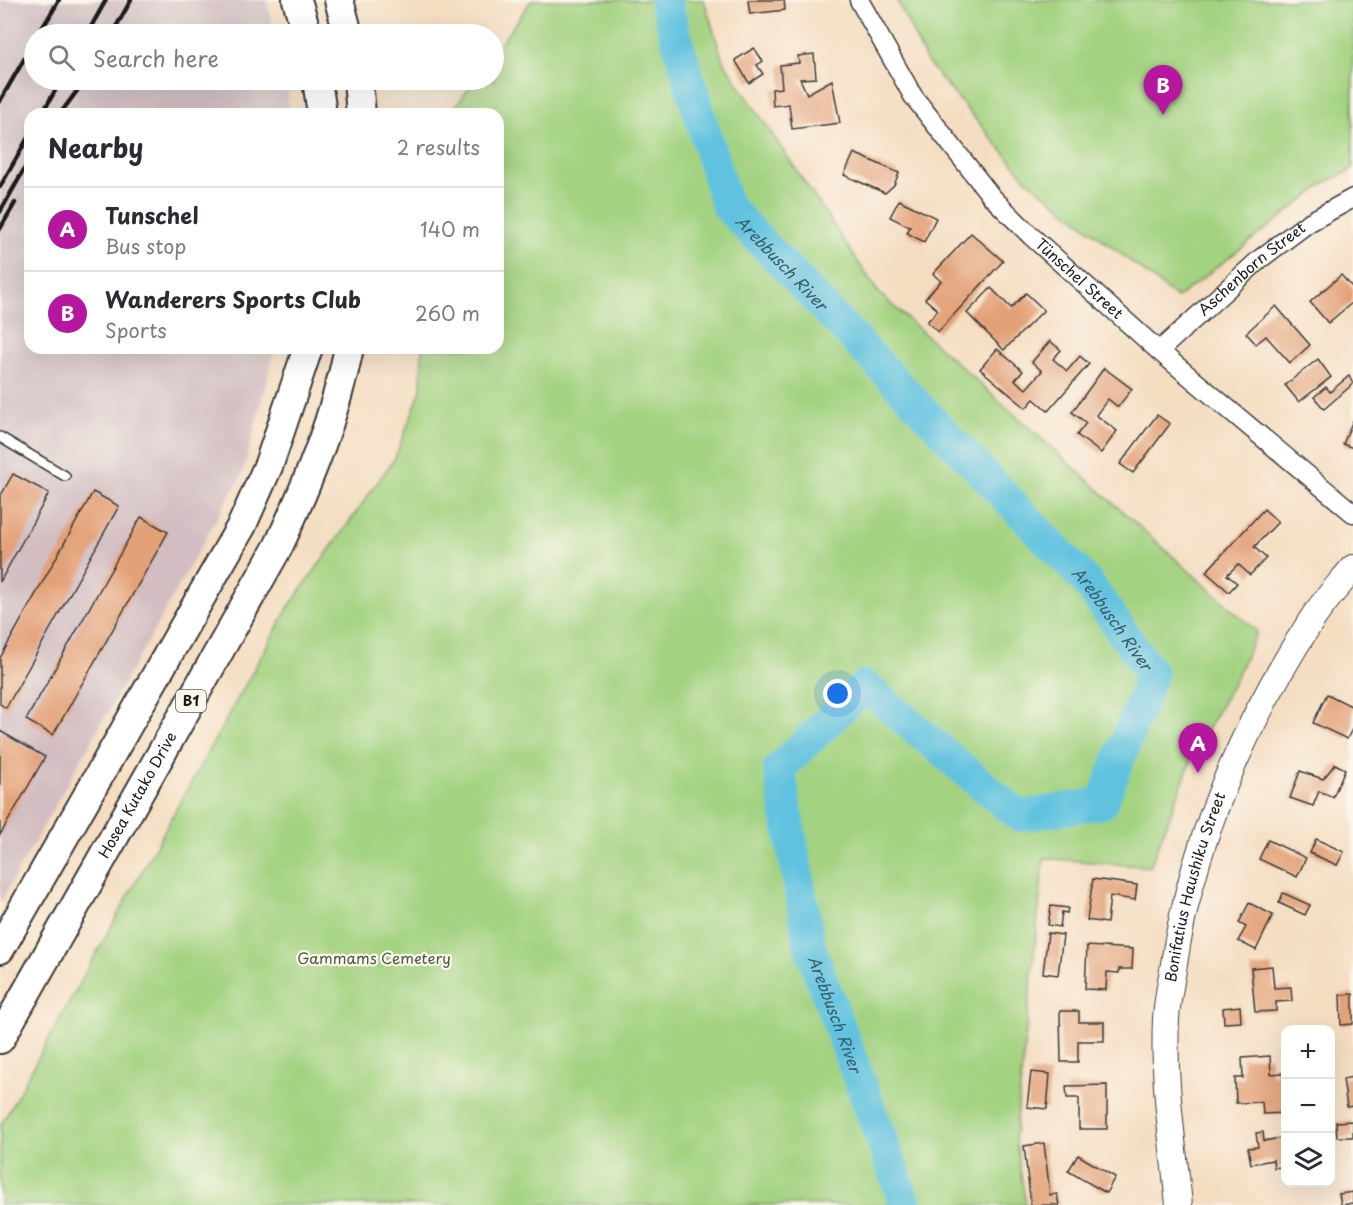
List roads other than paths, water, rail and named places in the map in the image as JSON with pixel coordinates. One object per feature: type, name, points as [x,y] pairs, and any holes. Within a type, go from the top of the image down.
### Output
[{"type":"main road","points":[[297,0],[304,24]]},
{"type":"main road","points":[[339,0],[345,24]]},
{"type":"main road","points":[[318,90],[320,108]]},
{"type":"main road","points":[[359,90],[361,108]]},
{"type":"main road","points":[[0,949],[242,525],[269,464],[306,354]]},
{"type":"main road","name":"Hosea Kutako Drive","points":[[0,1039],[278,547],[315,461],[333,410],[348,354]]},
{"type":"street","name":"Tünschel Street","points":[[859,0],[913,96],[991,196],[1030,236],[1159,351],[1353,513]]},
{"type":"street","name":"Aschenborn Street","points":[[1159,351],[1260,259],[1308,223],[1353,198]]},
{"type":"street","name":"Bonifatius Haushiku Street","points":[[1179,1205],[1166,1078],[1166,1028],[1179,929],[1199,857],[1222,788],[1269,692],[1312,620],[1353,568]]},
{"type":"lane","points":[[0,437],[65,476]]},
{"type":"waterway","name":"Arebbusch River","points":[[665,0],[727,206],[1086,581],[1152,674],[1102,803],[1019,816],[865,686],[779,769],[810,948],[906,1205]]},
{"type":"railway","points":[[45,24],[59,0]]},
{"type":"railway","points":[[93,24],[106,0]]},
{"type":"railway","points":[[118,24],[131,0]]},
{"type":"railway","points":[[0,101],[24,59]]},
{"type":"railway","points":[[45,108],[55,90]]},
{"type":"railway","points":[[64,108],[78,90]]},
{"type":"railway","points":[[0,187],[24,145]]},
{"type":"railway","points":[[0,212],[24,170]]},
{"type":"railway","points":[[0,229],[15,203]]},
{"type":"place","name":"Wanderers Sports Club","points":[[1163,115]]},
{"type":"place","name":"Tunschel","points":[[1198,773]]},
{"type":"park label","name":"Gammams Cemetery","points":[[374,959]]}]
